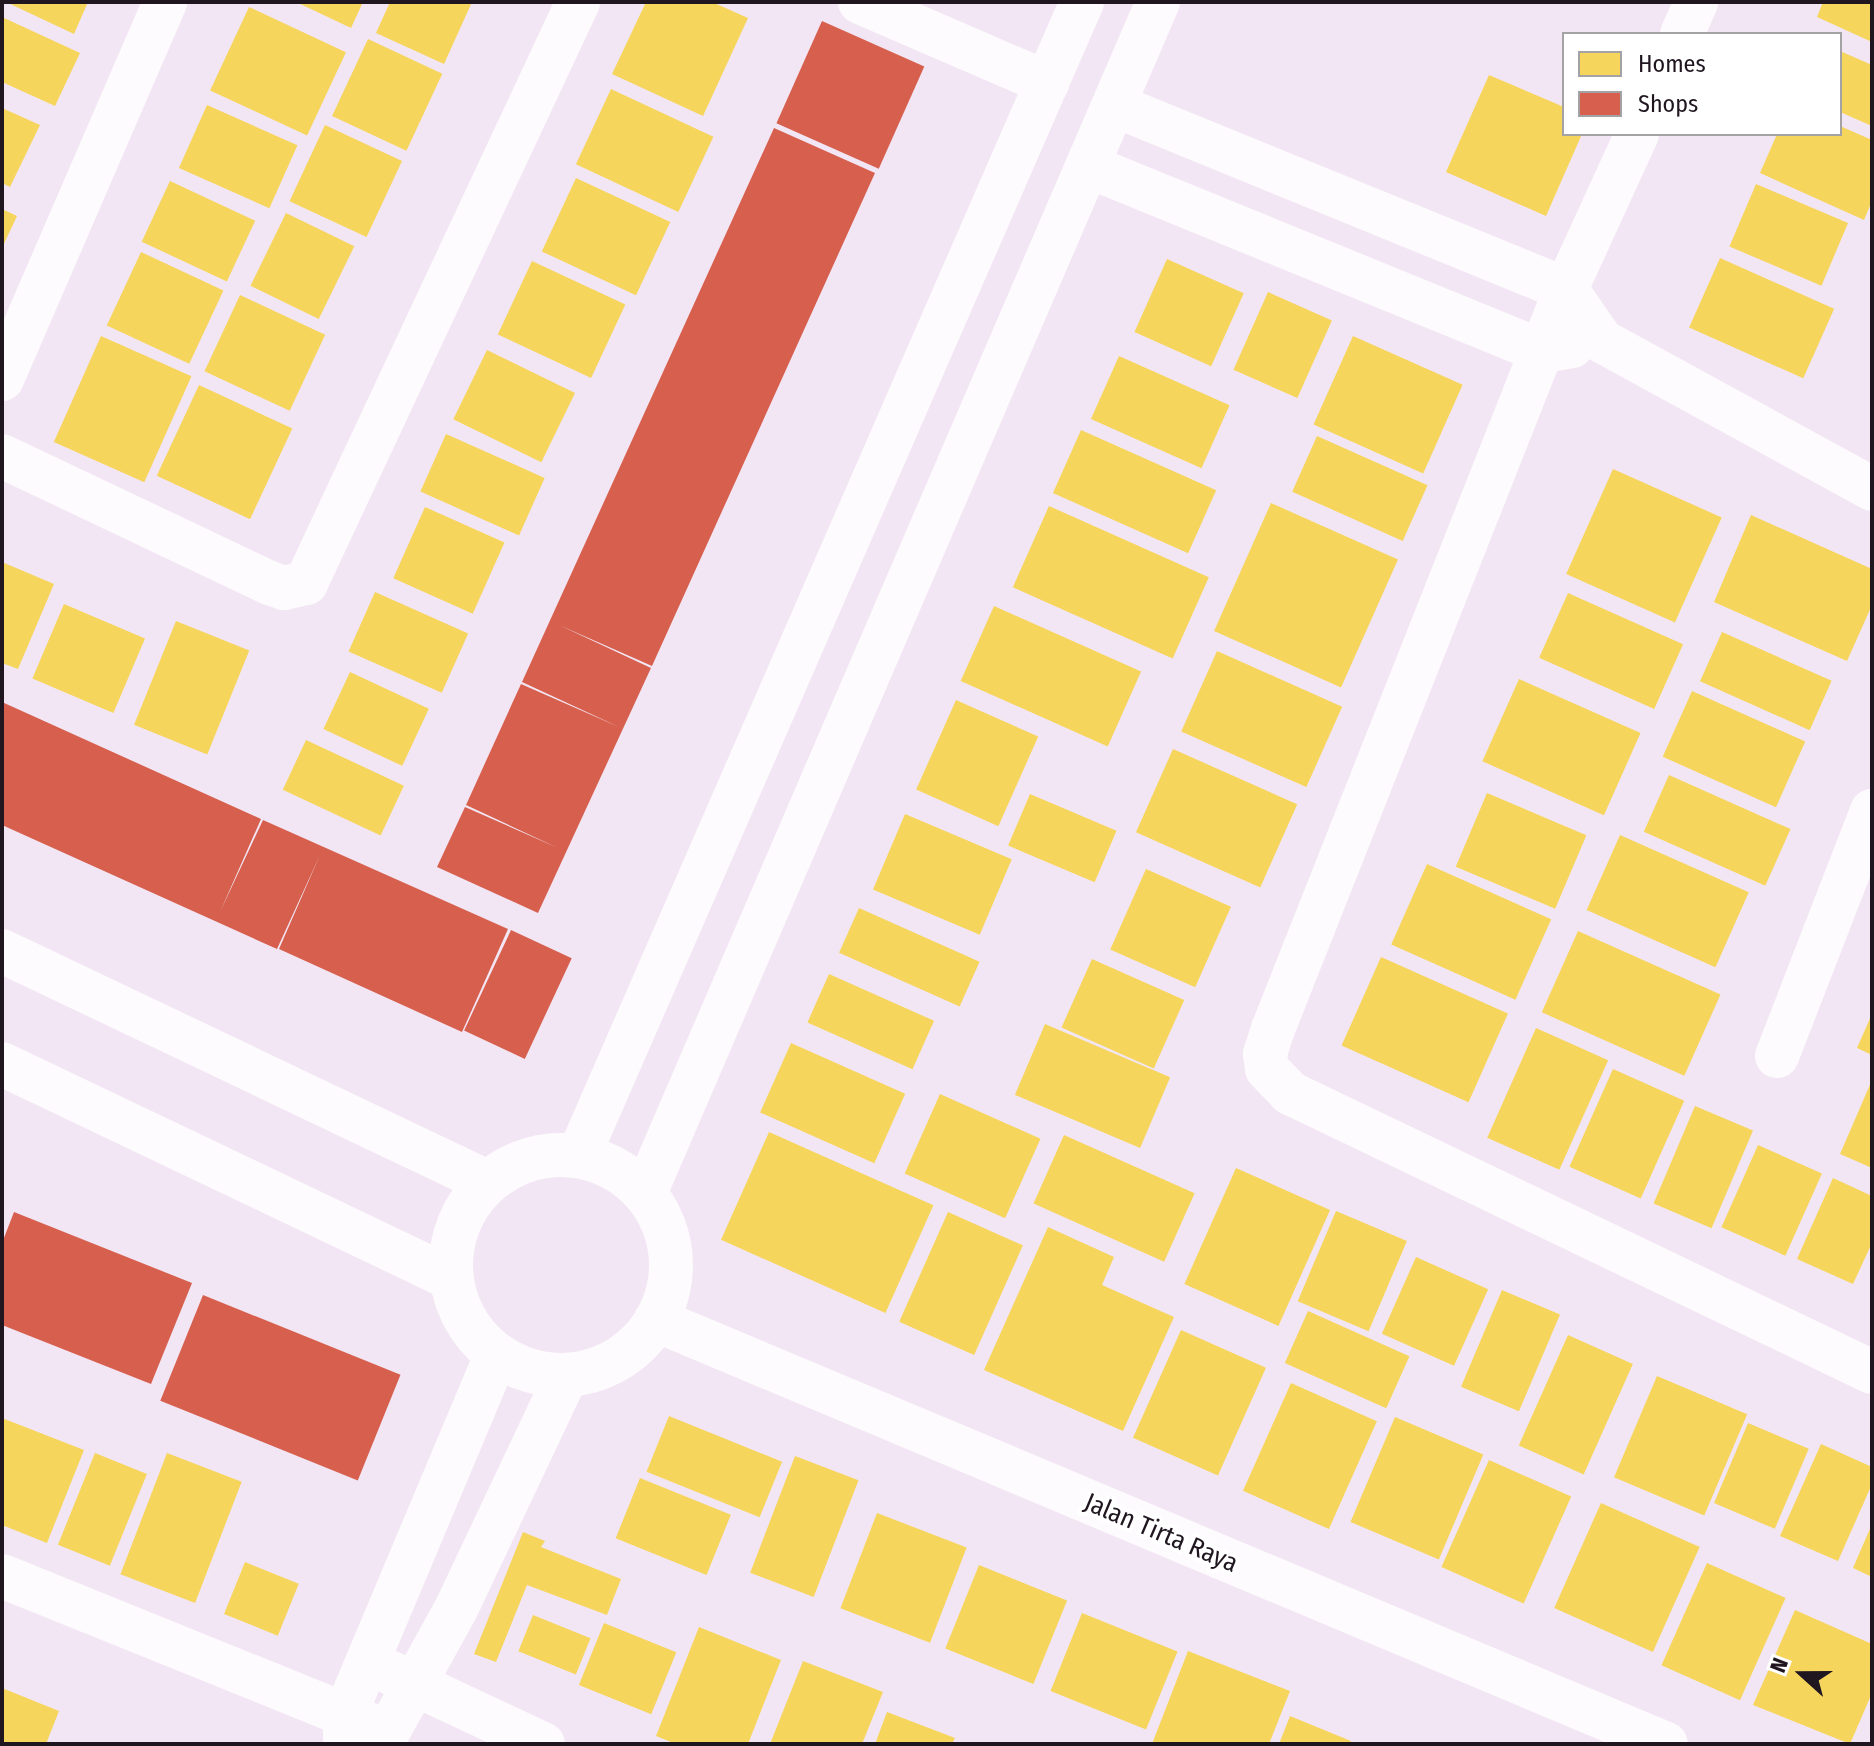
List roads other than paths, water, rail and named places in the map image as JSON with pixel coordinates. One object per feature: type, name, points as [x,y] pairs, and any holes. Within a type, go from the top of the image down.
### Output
[{"type":"street","points":[[2,379],[165,2]]},
{"type":"street","points":[[2,456],[270,583],[284,588],[306,583],[578,2]]},
{"type":"street","points":[[860,2],[1047,83]]},
{"type":"street","points":[[579,1155],[1082,2]]},
{"type":"street","points":[[645,1193],[1158,2]]},
{"type":"street","points":[[1683,32],[1696,2]]},
{"type":"street","points":[[1114,105],[1566,289],[1602,341],[1872,489]]},
{"type":"street","points":[[1636,136],[1566,289],[1273,1029],[1265,1054],[1267,1069],[1290,1093],[1872,1372]]},
{"type":"street","points":[[1088,166],[1542,351],[1602,341]]},
{"type":"street","points":[[1777,1056],[1872,811]]},
{"type":"street","points":[[2,951],[487,1182]]},
{"type":"street","points":[[2,1064],[450,1278]]},
{"type":"street","points":[[546,1155],[579,1155],[604,1162],[645,1193],[662,1221],[670,1254],[668,1288],[656,1320],[633,1348],[603,1367],[566,1376],[529,1371],[496,1355],[464,1321],[450,1278],[453,1242],[461,1221],[487,1182],[515,1164],[546,1155]]},
{"type":"street","name":"Jalan Tirta Raya","points":[[656,1320],[1666,1744]]},
{"type":"street","points":[[363,1734],[369,1663],[496,1355]]},
{"type":"street","points":[[363,1734],[415,1684],[566,1376]]},
{"type":"street","points":[[2,1576],[363,1734]]},
{"type":"street","points":[[369,1663],[543,1744]]}]
